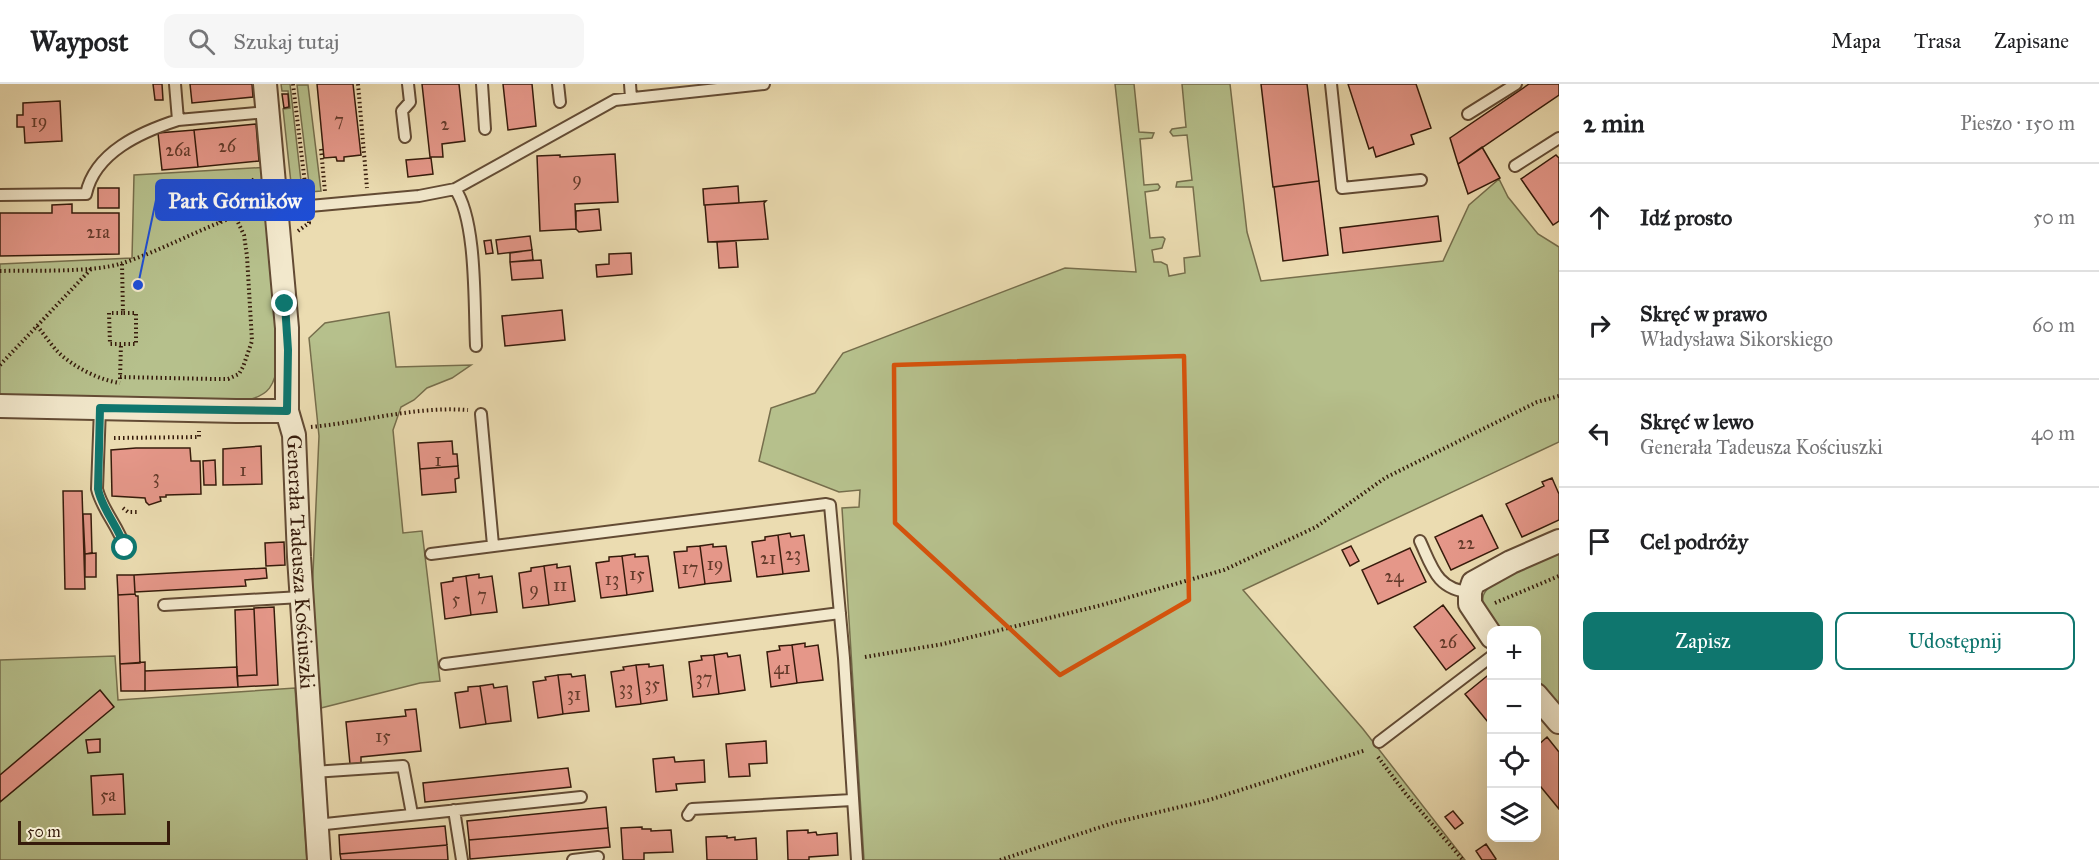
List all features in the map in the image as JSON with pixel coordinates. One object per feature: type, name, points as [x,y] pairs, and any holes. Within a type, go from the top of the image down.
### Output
[{"type":"street","name":"Generała Tadeusza Kościuszki","points":[[265,84],[271,208],[287,328],[290,419],[319,860]]},
{"type":"street","points":[[0,406],[100,408],[290,419]]},
{"type":"street","points":[[1487,630],[1472,602],[1473,583],[1511,562],[1559,541]]},
{"type":"street","points":[[1541,701],[1559,722]]},
{"type":"lane","points":[[175,84],[178,120]]},
{"type":"lane","points":[[405,137],[402,111],[410,102],[408,84]]},
{"type":"lane","points":[[482,84],[485,129]]},
{"type":"lane","points":[[558,84],[560,102]]},
{"type":"lane","points":[[630,84],[631,98]]},
{"type":"lane","points":[[271,208],[418,196],[455,189],[615,100],[764,84]]},
{"type":"lane","points":[[1331,84],[1342,188],[1421,180]]},
{"type":"lane","points":[[1468,114],[1516,84]]},
{"type":"lane","points":[[0,195],[86,194],[89,180],[96,168],[119,148],[149,129],[178,120],[268,112]]},
{"type":"lane","points":[[1515,166],[1559,138]]},
{"type":"lane","points":[[455,189],[462,200],[470,229],[476,346]]},
{"type":"lane","points":[[100,408],[99,498],[122,538],[125,548]]},
{"type":"lane","points":[[481,414],[493,545]]},
{"type":"lane","points":[[431,554],[830,505],[857,860]]},
{"type":"lane","points":[[1420,541],[1437,575],[1451,589],[1472,602]]},
{"type":"lane","points":[[164,605],[301,597]]},
{"type":"lane","points":[[445,664],[840,613]]},
{"type":"lane","points":[[1375,745],[1487,659]]},
{"type":"lane","points":[[313,772],[403,766],[412,814]]},
{"type":"lane","points":[[316,825],[581,797]]},
{"type":"lane","points":[[688,815],[692,809],[852,800]]},
{"type":"lane","points":[[454,810],[462,860]]},
{"type":"lane","points":[[573,860],[598,857]]},
{"type":"path","points":[[357,84],[368,201]]},
{"type":"path","points":[[321,149],[327,204]]},
{"type":"path","points":[[219,223],[254,178]]},
{"type":"path","points":[[0,271],[92,268],[122,264],[235,216],[271,208]]},
{"type":"path","points":[[120,377],[228,379],[239,374],[252,341],[247,256],[244,235],[235,216]]},
{"type":"path","points":[[122,264],[123,313]]},
{"type":"path","points":[[0,365],[92,268]]},
{"type":"path","points":[[110,313],[123,313],[136,313],[136,344],[110,344],[110,313]]},
{"type":"path","points":[[37,326],[58,352],[108,381],[120,383]]},
{"type":"path","points":[[119,394],[121,344]]},
{"type":"path","points":[[865,657],[943,644],[1080,611],[1224,570],[1316,528],[1385,478],[1537,402],[1559,396]]},
{"type":"path","points":[[290,419],[325,426],[419,411],[474,410],[481,414]]},
{"type":"path","points":[[98,438],[199,437],[199,429]]},
{"type":"path","points":[[1472,602],[1559,576]]},
{"type":"path","points":[[1000,860],[1113,823],[1209,800],[1375,745]]},
{"type":"path","points":[[1376,754],[1406,795],[1463,860]]},
{"type":"highlighted area","points":[[1184,356],[1189,600],[1060,675],[895,523],[894,365]]},
{"type":"green space","points":[[281,84],[290,84],[302,190],[291,183],[283,109],[290,108],[288,91],[282,91]]},
{"type":"green space","points":[[1115,84],[1134,84],[1139,132],[1154,133],[1152,138],[1140,139],[1144,185],[1158,184],[1160,187],[1158,190],[1145,192],[1150,238],[1163,237],[1165,239],[1162,248],[1152,250],[1154,262],[1167,265],[1169,276],[1185,273],[1184,258],[1200,256],[1193,187],[1176,187],[1177,182],[1192,180],[1187,135],[1173,136],[1170,132],[1172,129],[1186,127],[1182,84],[1230,84],[1247,232],[1261,281],[1443,261],[1469,205],[1499,179],[1508,197],[1538,234],[1559,247],[1559,442],[1243,590],[1363,729],[1465,860],[864,860],[842,508],[859,507],[860,490],[839,492],[759,461],[771,408],[815,393],[843,353],[1065,268],[1136,272]]},
{"type":"green space","points":[[297,85],[308,85],[321,191],[310,192]]},
{"type":"green space","points":[[269,167],[280,355],[274,380],[267,391],[261,396],[242,401],[0,397],[0,264],[132,258],[134,175]]},
{"type":"green space","points":[[389,312],[396,367],[471,365],[452,378],[427,388],[414,400],[401,407],[393,430],[403,533],[422,531],[440,681],[420,683],[321,708],[312,596],[319,436],[309,338],[325,323]]},
{"type":"green space","points":[[1559,552],[1559,706],[1541,684],[1541,626],[1496,626],[1487,615],[1484,606],[1483,597],[1486,590],[1516,570]]},
{"type":"green space","points":[[115,656],[118,700],[295,688],[307,860],[0,860],[0,660]]},
{"type":"building","points":[[153,84],[162,84],[163,100],[155,100]]},
{"type":"building","points":[[190,84],[252,84],[253,97],[192,103]]},
{"type":"building","points":[[317,84],[353,84],[361,155],[344,157],[344,161],[337,161],[336,157],[324,158]]},
{"type":"building","points":[[422,84],[459,84],[465,141],[442,144],[443,157],[430,157]]},
{"type":"building","points":[[503,84],[532,84],[536,126],[508,130]]},
{"type":"building","points":[[1261,84],[1307,84],[1319,181],[1273,187]]},
{"type":"building","points":[[1348,84],[1416,84],[1431,128],[1411,135],[1414,144],[1376,157],[1373,147],[1369,149]]},
{"type":"building","points":[[1529,84],[1559,84],[1559,95],[1458,164],[1450,138]]},
{"type":"building","points":[[282,94],[288,94],[289,107],[284,108]]},
{"type":"building","points":[[60,101],[62,141],[25,143],[24,127],[17,127],[17,115],[23,115],[23,103]]},
{"type":"building","points":[[256,124],[259,161],[198,167],[194,130]]},
{"type":"building","points":[[194,130],[198,167],[162,170],[158,133]]},
{"type":"building","points":[[1482,147],[1500,178],[1468,194],[1458,164]]},
{"type":"building","points":[[615,154],[618,202],[575,204],[576,229],[540,231],[537,156]]},
{"type":"building","points":[[1556,155],[1559,158],[1559,221],[1553,225],[1521,179]]},
{"type":"building","points":[[431,158],[433,174],[408,177],[406,160]]},
{"type":"building","points":[[1319,181],[1328,255],[1283,261],[1274,187]]},
{"type":"building","points":[[738,186],[739,203],[704,205],[703,189]]},
{"type":"building","points":[[98,188],[119,188],[119,208],[98,208]]},
{"type":"building","points":[[766,201],[764,203],[768,239],[708,242],[705,205]]},
{"type":"building","points":[[72,204],[72,213],[119,213],[119,254],[0,256],[0,213],[52,213],[52,205]]},
{"type":"building","points":[[599,209],[601,230],[579,232],[576,229],[576,211]]},
{"type":"building","points":[[1438,216],[1441,241],[1343,253],[1340,228]]},
{"type":"building","points":[[530,236],[532,250],[498,254],[496,240]]},
{"type":"building","points":[[491,240],[493,253],[486,254],[484,241]]},
{"type":"building","points":[[736,241],[738,267],[719,268],[717,242]]},
{"type":"building","points":[[532,250],[533,260],[510,262],[510,253]]},
{"type":"building","points":[[631,253],[632,274],[597,277],[596,265],[609,264],[609,254]]},
{"type":"building","points":[[541,260],[543,278],[512,280],[510,262]]},
{"type":"building","points":[[562,310],[565,340],[505,346],[502,316]]},
{"type":"building","points":[[452,441],[453,454],[457,454],[458,466],[420,469],[418,443]]},
{"type":"building","points":[[261,446],[262,484],[223,485],[223,449]]},
{"type":"building","points":[[190,448],[191,461],[200,461],[201,494],[166,495],[166,497],[160,497],[161,501],[149,505],[145,498],[112,496],[111,450]]},
{"type":"building","points":[[215,460],[216,485],[204,485],[203,461]]},
{"type":"building","points":[[458,466],[459,478],[455,479],[456,492],[422,495],[420,469]]},
{"type":"building","points":[[1552,478],[1559,494],[1559,520],[1522,537],[1506,504],[1544,486],[1542,482]]},
{"type":"building","points":[[63,491],[82,491],[85,589],[65,589]]},
{"type":"building","points":[[83,514],[91,514],[92,553],[85,554]]},
{"type":"building","points":[[1482,515],[1498,548],[1451,570],[1435,537]]},
{"type":"building","points":[[790,533],[791,537],[804,535],[809,571],[783,574],[778,535]]},
{"type":"building","points":[[778,535],[783,574],[757,577],[752,542]]},
{"type":"building","points":[[284,542],[285,565],[266,566],[265,543]]},
{"type":"building","points":[[713,544],[713,547],[726,546],[731,581],[705,584],[700,546]]},
{"type":"building","points":[[700,546],[705,584],[679,588],[674,552],[687,551],[687,547]]},
{"type":"building","points":[[1351,546],[1359,561],[1350,566],[1342,550]]},
{"type":"building","points":[[1410,548],[1426,582],[1378,604],[1362,570]]},
{"type":"building","points":[[96,553],[96,577],[85,577],[85,554]]},
{"type":"building","points":[[635,554],[635,557],[648,556],[653,591],[627,595],[622,556]]},
{"type":"building","points":[[622,556],[627,595],[601,598],[596,563],[609,561],[609,557]]},
{"type":"building","points":[[557,564],[557,568],[570,566],[575,601],[549,605],[544,566]]},
{"type":"building","points":[[544,566],[549,605],[523,608],[519,573]]},
{"type":"building","points":[[266,568],[267,578],[245,580],[246,586],[135,592],[134,575]]},
{"type":"building","points":[[479,574],[479,578],[492,576],[497,612],[471,615],[466,576]]},
{"type":"building","points":[[117,575],[134,575],[135,594],[118,595]]},
{"type":"building","points":[[466,576],[471,615],[445,619],[441,583]]},
{"type":"building","points":[[135,594],[138,596],[140,663],[120,664],[118,595]]},
{"type":"building","points":[[1443,605],[1475,648],[1446,670],[1414,627]]},
{"type":"building","points":[[274,607],[278,685],[238,687],[237,676],[257,675],[254,608]]},
{"type":"building","points":[[254,609],[257,675],[237,676],[235,610]]},
{"type":"building","points":[[805,643],[805,647],[818,645],[823,680],[797,683],[792,645]]},
{"type":"building","points":[[792,645],[797,683],[771,687],[767,652],[780,650],[779,646]]},
{"type":"building","points":[[727,653],[728,657],[740,655],[745,690],[719,694],[714,655]]},
{"type":"building","points":[[714,655],[719,694],[693,697],[689,662],[702,660],[701,656]]},
{"type":"building","points":[[145,662],[145,691],[121,691],[120,664]]},
{"type":"building","points":[[649,664],[649,667],[663,665],[667,700],[641,704],[636,665]]},
{"type":"building","points":[[636,665],[641,704],[616,707],[611,672]]},
{"type":"building","points":[[237,667],[238,687],[145,691],[145,671]]},
{"type":"building","points":[[571,674],[572,677],[585,675],[589,711],[563,714],[558,675]]},
{"type":"building","points":[[558,675],[563,714],[538,718],[533,682]]},
{"type":"building","points":[[1487,676],[1487,721],[1465,694]]},
{"type":"building","points":[[493,684],[494,688],[507,686],[511,721],[486,724],[480,686]]},
{"type":"building","points":[[480,686],[486,724],[460,728],[455,693],[468,691],[468,687]]},
{"type":"building","points":[[100,690],[114,707],[0,802],[0,775]]},
{"type":"building","points":[[416,709],[421,751],[361,757],[361,763],[350,764],[346,722],[406,716],[405,710]]},
{"type":"building","points":[[1547,737],[1559,752],[1559,809],[1541,787],[1541,742]]},
{"type":"building","points":[[100,739],[100,752],[88,753],[86,740]]},
{"type":"building","points":[[766,741],[767,763],[749,764],[750,776],[729,777],[726,744]]},
{"type":"building","points":[[674,757],[675,762],[704,760],[705,782],[676,784],[677,790],[656,792],[653,759]]},
{"type":"building","points":[[568,768],[571,787],[425,802],[423,783]]},
{"type":"building","points":[[123,774],[125,814],[93,815],[91,776]]},
{"type":"building","points":[[606,807],[608,828],[469,840],[467,821]]},
{"type":"building","points":[[1453,811],[1463,823],[1455,829],[1445,817]]},
{"type":"building","points":[[445,826],[447,845],[340,854],[339,835]]},
{"type":"building","points":[[642,827],[642,829],[651,829],[651,831],[671,830],[673,852],[644,853],[644,860],[623,860],[621,828]]},
{"type":"building","points":[[608,828],[610,847],[470,859],[469,840]]},
{"type":"building","points":[[808,830],[808,833],[816,832],[817,835],[837,833],[838,855],[809,857],[809,860],[788,860],[787,831]]},
{"type":"building","points":[[727,836],[727,838],[735,837],[735,840],[756,838],[757,860],[707,860],[706,837]]},
{"type":"building","points":[[1486,844],[1495,860],[1482,860],[1476,851]]},
{"type":"building","points":[[447,845],[448,860],[341,860],[340,854]]},
{"type":"place","name":"Park Górników","points":[[138,285]]},
{"type":"route","points":[[125,548],[122,538],[99,498],[100,408],[287,411],[288,350],[285,304]]}]
